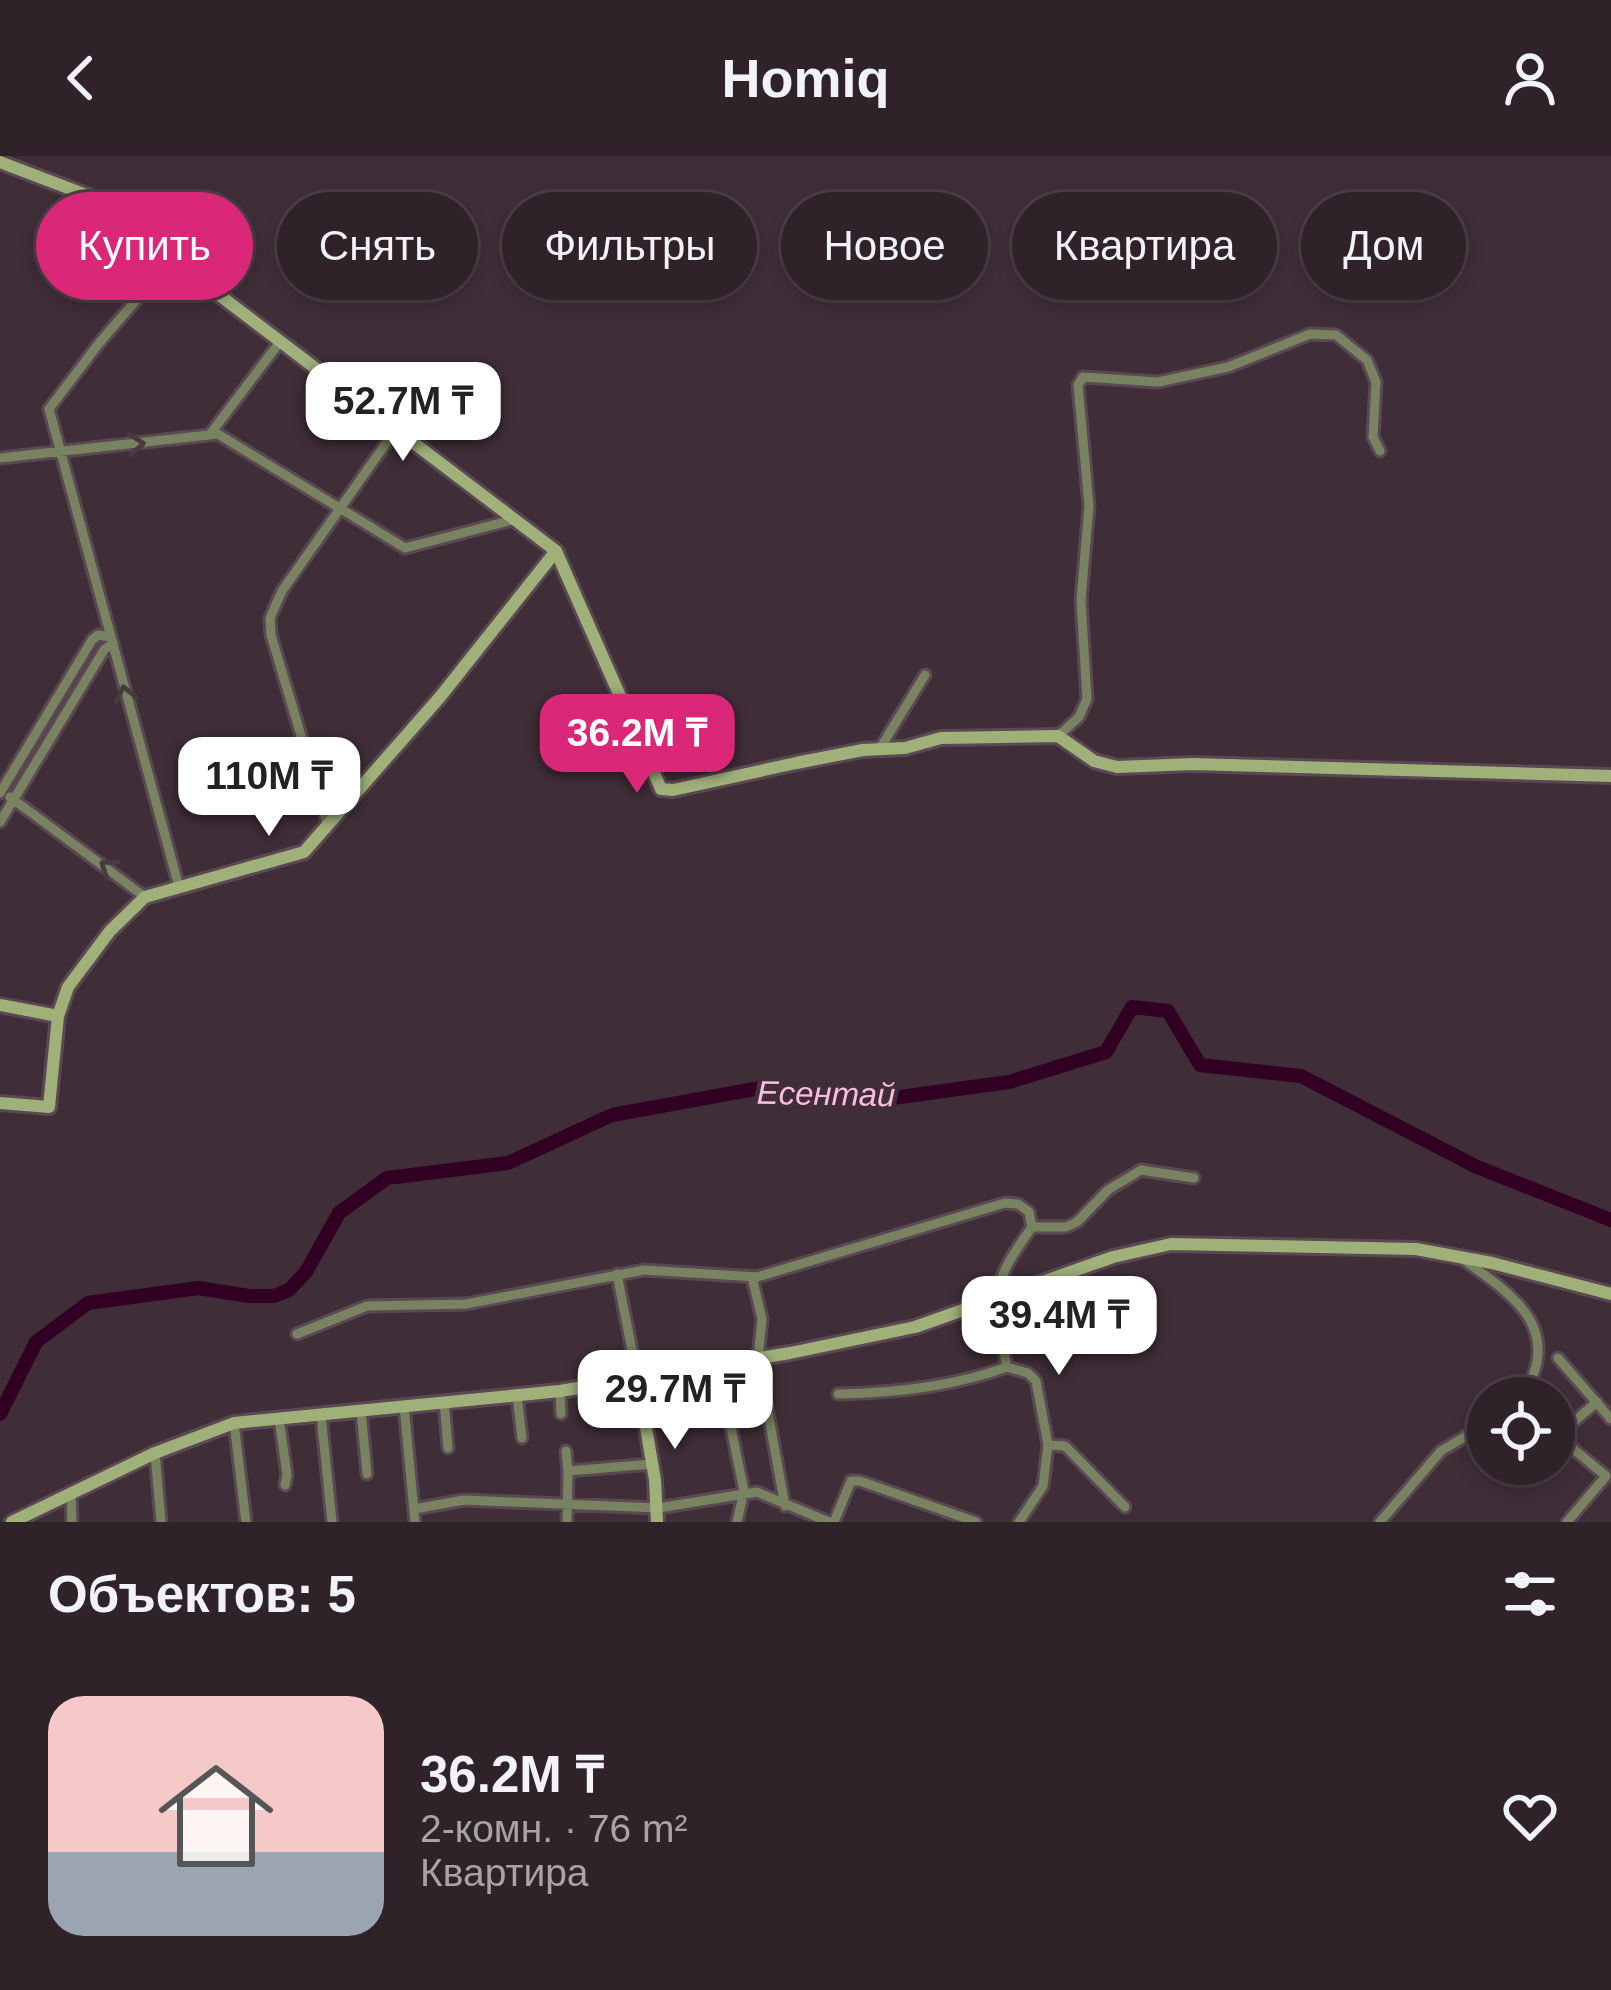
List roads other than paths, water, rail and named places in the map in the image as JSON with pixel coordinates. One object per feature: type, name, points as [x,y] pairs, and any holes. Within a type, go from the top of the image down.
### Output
[{"type":"street","points":[[0,162],[79,192]]},
{"type":"street","points":[[137,300],[49,404],[179,887]]},
{"type":"street","points":[[223,300],[556,551],[661,789],[941,738],[1058,736],[1094,761],[1117,767],[1193,764],[1611,776]]},
{"type":"street","points":[[1058,736],[1079,717],[1087,700],[1081,600],[1089,506],[1078,385],[1083,377],[1158,382],[1228,368],[1310,334],[1336,335],[1367,360],[1376,382],[1373,436],[1380,451]]},
{"type":"street","points":[[211,433],[278,343]]},
{"type":"street","points":[[328,827],[270,618],[282,591],[396,429]]},
{"type":"street","points":[[0,458],[211,433],[405,548],[517,519]]},
{"type":"street","points":[[0,1103],[49,1107],[58,1016],[68,987],[110,931],[145,897],[304,852],[440,697],[556,551]]},
{"type":"street","points":[[112,640],[98,634],[92,640],[0,792],[145,897]]},
{"type":"street","points":[[0,823],[112,640]]},
{"type":"street","points":[[879,750],[925,676]]},
{"type":"street","points":[[0,1005],[58,1016]]},
{"type":"street","points":[[1032,1227],[1066,1227],[1077,1222],[1108,1190],[1141,1170],[1194,1178]]},
{"type":"street","points":[[298,1334],[359,1308],[466,1304],[617,1274],[657,1270],[752,1277],[1005,1203],[1029,1212],[1032,1227],[1009,1258],[989,1301],[1007,1367]]},
{"type":"street","points":[[12,1522],[155,1454],[234,1424],[638,1381],[896,1332],[1113,1256],[1171,1244],[1416,1249],[1611,1294]]},
{"type":"street","points":[[1460,1257],[1526,1310],[1539,1336],[1533,1377]]},
{"type":"street","points":[[617,1274],[658,1515]]},
{"type":"street","points":[[752,1277],[762,1319],[758,1358],[785,1506]]},
{"type":"street","points":[[1558,1358],[1611,1419]]},
{"type":"street","points":[[718,1365],[746,1491],[737,1522]]},
{"type":"street","points":[[838,1394],[876,1393],[983,1376],[1007,1367],[1028,1373],[1036,1381],[1048,1445],[1043,1486],[1019,1522]]},
{"type":"street","points":[[560,1391],[561,1414]]},
{"type":"street","points":[[517,1396],[522,1438]]},
{"type":"street","points":[[444,1402],[448,1448]]},
{"type":"street","points":[[1575,1419],[1597,1402]]},
{"type":"street","points":[[404,1406],[415,1522]]},
{"type":"street","points":[[361,1411],[367,1474]]},
{"type":"street","points":[[321,1415],[332,1522]]},
{"type":"street","points":[[279,1418],[285,1484]]},
{"type":"street","points":[[234,1424],[246,1522]]},
{"type":"street","points":[[1380,1522],[1441,1451],[1467,1436]]},
{"type":"street","points":[[1048,1445],[1065,1446],[1125,1507]]},
{"type":"street","points":[[566,1450],[567,1522]]},
{"type":"street","points":[[1567,1522],[1606,1476],[1575,1450]]},
{"type":"street","points":[[155,1454],[161,1522]]},
{"type":"street","points":[[568,1471],[652,1464]]},
{"type":"street","points":[[414,1509],[464,1500],[658,1515],[746,1491],[832,1522],[851,1481],[976,1522]]},
{"type":"street","points":[[71,1494],[71,1522]]},
{"type":"street","points":[[923,1522],[928,1505]]},
{"type":"waterway","name":"Есентай","points":[[0,1414],[36,1342],[88,1303],[198,1288],[249,1296],[274,1296],[289,1290],[306,1272],[339,1213],[387,1178],[508,1163],[612,1115],[760,1088],[878,1100],[1009,1082],[1106,1052],[1132,1007],[1168,1011],[1200,1065],[1301,1076],[1477,1167],[1611,1220]]}]
